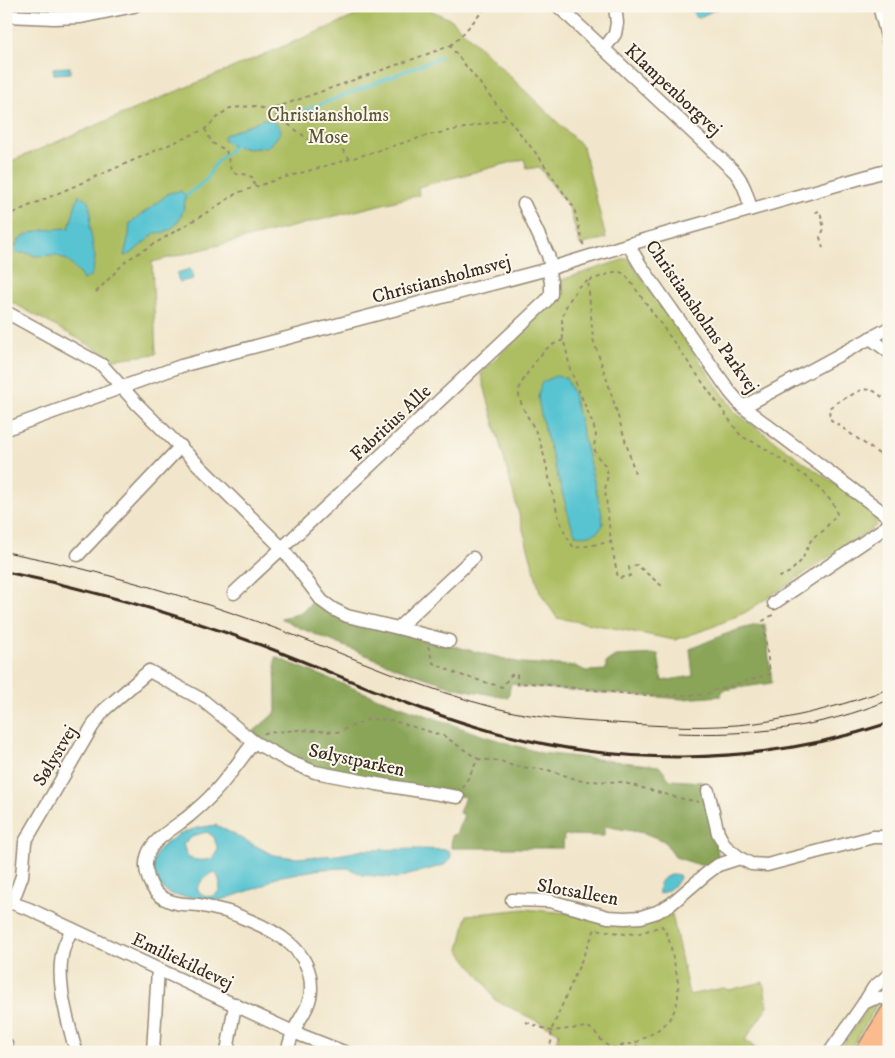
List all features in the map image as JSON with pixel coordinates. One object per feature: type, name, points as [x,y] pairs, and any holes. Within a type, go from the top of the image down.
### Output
[{"type":"main road","points":[[864,1052],[889,1012]]},
{"type":"main road","points":[[880,1052],[889,1038]]},
{"type":"street","points":[[6,16],[81,17],[134,6]]},
{"type":"street","name":"Klampenborgvej","points":[[558,6],[735,172],[741,180],[751,209]]},
{"type":"street","points":[[604,49],[616,34],[615,6]]},
{"type":"street","points":[[879,6],[889,44]]},
{"type":"street","name":"Christiansholmsvej","points":[[6,430],[181,366],[549,268],[889,170]]},
{"type":"street","name":"Fabritius Alle","points":[[234,593],[546,301],[551,294],[548,255],[524,204]]},
{"type":"street","name":"Christiansholms Parkvej","points":[[630,244],[641,266],[730,392],[743,407],[889,517]]},
{"type":"street","points":[[6,312],[102,365],[137,404],[282,548],[322,602],[348,616],[425,634],[449,642]]},
{"type":"street","points":[[743,407],[889,328]]},
{"type":"street","points":[[870,338],[889,352]]},
{"type":"street","points":[[78,554],[180,446]]},
{"type":"street","points":[[778,600],[889,525]]},
{"type":"street","points":[[398,628],[473,558]]},
{"type":"street","name":"Sølystparken","points":[[149,671],[201,699],[254,742],[290,762],[315,772],[458,797]]},
{"type":"street","name":"Sølystvej","points":[[9,903],[22,876],[25,842],[92,727],[104,710],[149,671]]},
{"type":"street","points":[[254,742],[224,782],[192,814],[156,842],[148,852],[145,863],[154,890],[164,899],[177,904],[227,911],[256,923],[286,939],[296,949],[304,960],[310,974],[311,989],[308,1004],[293,1032],[287,1052]]},
{"type":"street","points":[[708,791],[718,832],[725,846],[751,864],[767,865],[873,837],[889,837]]},
{"type":"street","name":"Slotsalleen","points":[[512,900],[550,901],[608,917],[641,917],[657,912],[671,904],[718,865],[740,858]]},
{"type":"street","name":"Emiliekildevej","points":[[9,903],[29,909],[293,1032],[344,1052]]},
{"type":"street","points":[[72,929],[64,948],[61,970],[62,994],[76,1052]]},
{"type":"street","points":[[153,1052],[158,969]]},
{"type":"street","points":[[830,1052],[874,986],[889,975]]},
{"type":"street","points":[[864,1003],[876,998],[889,1000]]},
{"type":"street","points":[[227,1052],[235,1004]]},
{"type":"street","points":[[6,1044],[8,1052]]},
{"type":"path","points":[[269,110],[450,46],[487,6]]},
{"type":"path","points":[[450,46],[539,157],[574,208],[586,257]]},
{"type":"path","points":[[6,216],[205,129],[230,108],[254,106],[269,110],[312,142],[320,144],[336,142],[350,159]]},
{"type":"path","points":[[96,292],[127,260],[237,193],[430,136],[509,119]]},
{"type":"path","points":[[205,129],[212,143],[226,150],[231,170],[236,174],[252,177],[256,187]]},
{"type":"path","points":[[815,212],[820,211],[824,229],[820,237],[824,252]]},
{"type":"path","points":[[663,587],[637,565],[629,567],[630,576],[618,578],[611,542],[605,490],[608,474],[605,465],[596,455],[594,427],[570,369],[563,340],[562,319],[567,304],[579,286],[588,280],[616,271],[625,274],[741,436],[761,446],[811,480],[834,503],[836,514],[822,531],[812,538],[802,560],[790,572],[778,578]]},
{"type":"path","points":[[588,280],[593,339],[635,473]]},
{"type":"path","points":[[563,340],[548,347],[527,372],[519,391],[519,399],[540,443],[553,498],[567,537],[574,548],[611,542]]},
{"type":"path","points":[[889,402],[874,391],[863,390],[829,408],[830,419],[889,461]]},
{"type":"path","points":[[425,634],[433,663],[458,674],[502,687],[512,675],[517,674],[517,684],[530,683],[639,696],[698,695],[707,694],[727,686],[770,674],[764,622],[782,609],[778,600]]},
{"type":"path","points":[[254,742],[265,733],[297,730],[338,732],[369,719],[390,720],[444,736],[478,759],[501,761],[513,766],[548,770],[582,781],[621,782],[679,798],[711,804]]},
{"type":"path","points":[[458,797],[478,759]]},
{"type":"path","points":[[526,1022],[551,1031],[587,1027],[592,1029],[609,1046],[617,1048],[633,1044],[663,1026],[670,1020],[675,1010],[679,982],[667,934],[662,926],[640,933],[625,934],[595,929],[551,1031],[552,1039],[548,1052]]},
{"type":"path","points":[[633,1044],[647,1052]]},
{"type":"green space","name":"Christiansholms Mose","points":[[379,6],[421,6],[452,20],[583,147],[606,238],[580,245],[569,207],[539,167],[527,169],[524,159],[418,187],[419,195],[152,262],[156,354],[115,359],[6,299],[6,162]]},
{"type":"green space","points":[[628,258],[736,413],[876,514],[876,526],[746,612],[710,628],[675,640],[557,618],[540,592],[481,374],[554,299],[555,282]]},
{"type":"green space","points":[[316,600],[397,632],[521,663],[575,666],[586,671],[606,670],[606,662],[615,656],[658,654],[662,681],[693,676],[690,649],[717,637],[765,624],[772,683],[723,690],[721,696],[683,699],[517,686],[511,683],[508,698],[456,688],[400,669],[300,628],[281,618],[298,614]]},
{"type":"green space","points":[[275,657],[378,698],[484,736],[541,753],[659,766],[670,780],[703,782],[719,858],[703,866],[675,857],[664,841],[644,833],[604,826],[604,836],[564,835],[563,848],[451,848],[452,835],[456,834],[464,815],[459,813],[465,797],[315,769],[290,759],[253,732],[276,712]]},
{"type":"green space","points":[[525,909],[567,913],[620,926],[638,925],[672,914],[689,995],[723,988],[729,990],[763,982],[768,1006],[745,1040],[760,1052],[554,1052],[559,1032],[495,1000],[487,986],[459,950],[467,915]]},
{"type":"green space","points":[[879,1002],[849,1052],[838,1052],[867,1009]]},
{"type":"water","points":[[691,6],[722,6],[700,17],[695,17]]},
{"type":"water","points":[[70,67],[70,73],[54,74],[53,68]]},
{"type":"water","points":[[263,119],[274,122],[281,131],[267,147],[249,149],[233,146],[223,139],[225,135]]},
{"type":"water","points":[[181,191],[186,196],[178,222],[169,230],[155,233],[131,254],[124,256],[130,223],[169,193]]},
{"type":"water","points":[[79,195],[88,200],[91,212],[90,228],[95,258],[90,277],[83,280],[67,260],[56,255],[35,256],[28,253],[16,253],[16,245],[25,236],[40,231],[69,228]]},
{"type":"water","points":[[190,269],[193,273],[193,279],[180,282],[177,273]]},
{"type":"water","points":[[555,376],[566,378],[573,393],[602,515],[603,524],[599,531],[584,536],[576,535],[571,524],[542,420],[538,398],[541,383]]},
{"type":"water","points":[[216,825],[273,855],[296,858],[338,855],[364,850],[448,850],[451,855],[450,860],[444,865],[398,878],[363,875],[348,868],[321,869],[276,877],[263,886],[221,900],[178,896],[168,893],[160,886],[155,875],[153,863],[156,855],[160,848],[179,834],[197,828]],"holes":[[[207,832],[214,837],[218,850],[212,859],[199,860],[187,857],[183,844],[195,835]],[[211,873],[216,873],[220,886],[215,894],[207,896],[197,889],[202,880]]]},
{"type":"water","points":[[673,874],[679,875],[680,878],[671,888],[659,894],[661,881]]},
{"type":"waterway","points":[[286,118],[441,57]]},
{"type":"waterway","points":[[229,152],[229,149],[237,145]]},
{"type":"waterway","points":[[186,196],[206,180],[215,164],[225,154]]},
{"type":"tram line","points":[[6,552],[76,567],[213,606],[444,692],[500,709],[528,715],[649,725],[738,725],[807,714],[889,689]]},
{"type":"tram line","points":[[678,733],[732,733],[812,724],[863,710],[889,700]]},
{"type":"railway","points":[[6,572],[102,595],[196,623],[285,654],[421,709],[477,727],[579,750],[683,757],[736,754],[787,748],[839,737],[889,723]]}]
